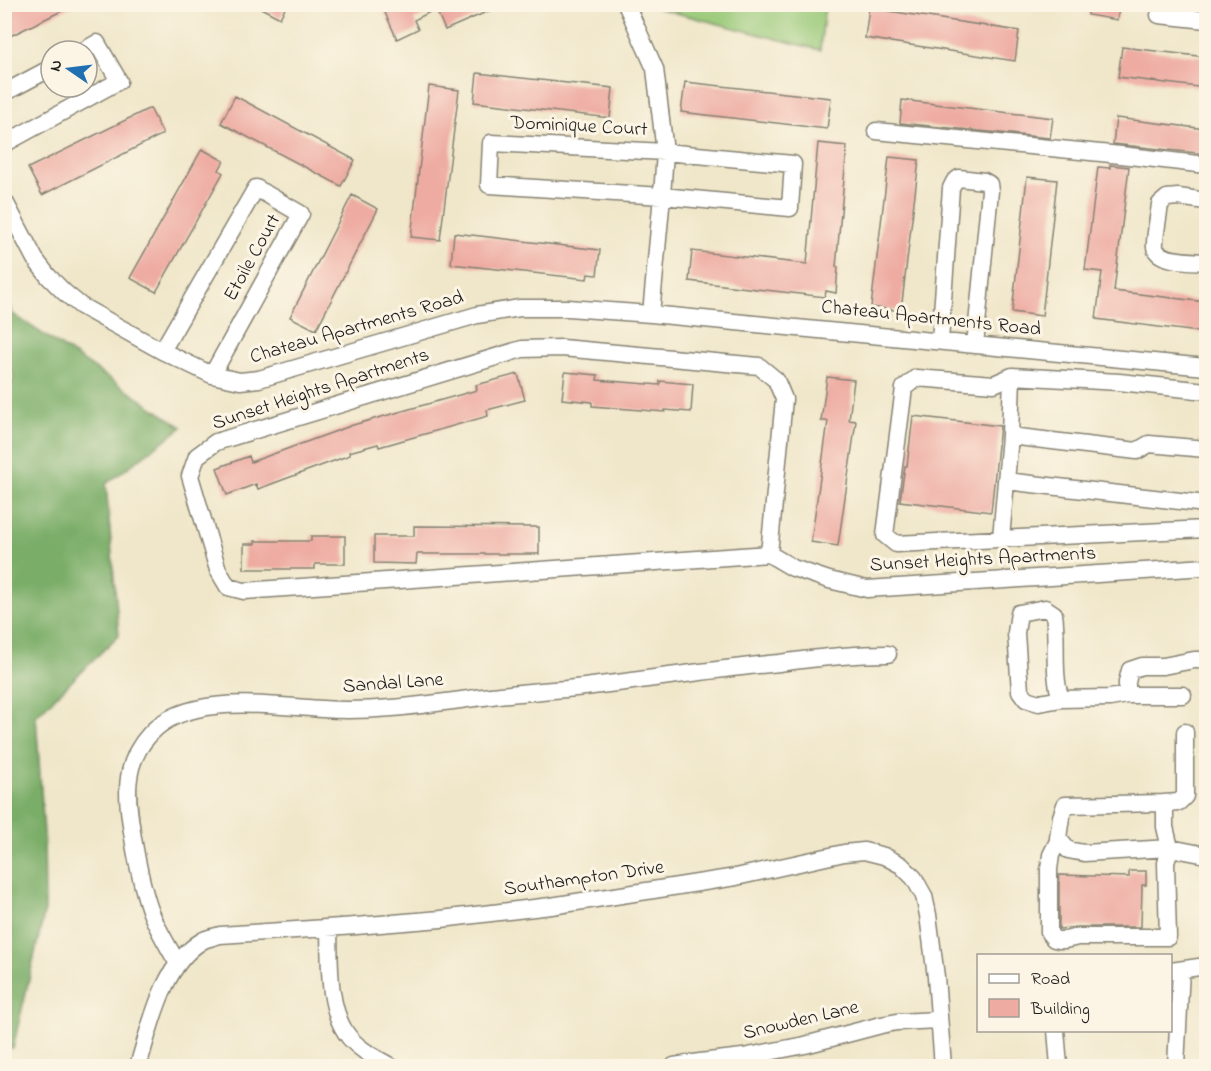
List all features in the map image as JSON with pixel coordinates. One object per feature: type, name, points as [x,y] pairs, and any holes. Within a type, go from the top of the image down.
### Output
[{"type":"street","points":[[626,4],[655,69],[665,152],[651,314]]},
{"type":"street","points":[[1159,15],[1206,20]]},
{"type":"street","points":[[99,46],[119,81],[99,92]]},
{"type":"street","points":[[4,93],[39,74]]},
{"type":"street","points":[[4,144],[86,99]]},
{"type":"street","points":[[876,131],[1206,165]]},
{"type":"street","name":"Dominique Court","points":[[662,196],[489,185],[491,143],[665,152]]},
{"type":"street","points":[[662,196],[790,208],[793,164],[665,152]]},
{"type":"street","points":[[939,341],[951,188],[959,178],[984,180],[989,184],[990,191],[975,345]]},
{"type":"street","name":"Etoile Court","points":[[162,351],[256,188],[301,214],[213,375]]},
{"type":"street","points":[[1206,201],[1178,197],[1167,198],[1160,204],[1155,247],[1157,254],[1165,258],[1206,262]]},
{"type":"street","name":"Chateau Apartments Road","points":[[4,200],[35,259],[48,276],[81,306],[162,351],[213,375],[240,381],[259,379],[477,315],[520,309],[568,308],[1206,367]]},
{"type":"street","name":"Sunset Heights Apartments","points":[[769,554],[784,399],[776,380],[759,366],[562,348],[522,349],[216,442],[197,456],[190,476],[218,570],[228,586],[244,591],[769,554],[793,568],[867,589],[1206,567]]},
{"type":"street","points":[[1001,538],[1010,436],[1012,376]]},
{"type":"street","points":[[1206,391],[1119,382],[1012,376],[994,384],[916,378],[904,388],[885,535],[896,544],[1206,529]]},
{"type":"street","points":[[1010,436],[1137,451],[1149,444],[1206,449]]},
{"type":"street","points":[[1006,481],[1206,504]]},
{"type":"street","points":[[1061,699],[1057,688],[1054,614],[1045,608],[1019,613],[1016,633],[1020,691],[1026,699],[1039,703],[1061,699],[1110,698],[1126,695],[1183,695]]},
{"type":"street","name":"Sandal Lane","points":[[178,964],[150,911],[130,822],[128,790],[133,759],[141,745],[150,733],[175,716],[205,708],[259,704],[342,710],[385,709],[819,658],[888,654]]},
{"type":"street","points":[[1126,695],[1126,682],[1130,670],[1142,666],[1163,666],[1206,660]]},
{"type":"street","points":[[1163,803],[1170,848],[1166,863],[1168,937],[1054,939],[1049,933],[1049,869],[1051,855],[1059,839],[1060,817],[1065,805],[1179,802],[1185,796],[1185,732]]},
{"type":"street","points":[[1059,839],[1068,850],[1084,853],[1170,848],[1206,855]]},
{"type":"street","name":"Southampton Drive","points":[[138,1066],[164,986],[190,950],[203,941],[220,935],[441,919],[567,904],[736,877],[844,853],[864,852],[884,856],[902,865],[914,878],[924,896],[936,977],[943,1066]]},
{"type":"street","points":[[329,928],[332,992],[339,1018],[346,1033],[357,1046],[390,1066]]},
{"type":"street","points":[[1176,1066],[1176,971],[1206,966]]},
{"type":"street","name":"Snowden Lane","points":[[674,1066],[806,1045],[897,1022],[939,1020]]},
{"type":"street","points":[[1056,1032],[1059,1066]]},
{"type":"green space","points":[[650,5],[825,5],[820,50],[657,8]]},
{"type":"green space","points":[[5,295],[13,314],[182,427],[106,484],[119,635],[36,716],[44,833],[45,910],[13,1048],[5,1048],[4,602],[11,574],[11,506],[4,502],[5,401],[14,377],[5,356]]},
{"type":"building","points":[[4,4],[76,4],[4,39]]},
{"type":"building","points":[[253,4],[287,4],[280,18]]},
{"type":"building","points":[[381,4],[505,4],[445,30],[436,9],[414,20],[418,29],[397,39]]},
{"type":"building","points":[[1089,4],[1120,4],[1117,20],[1088,15]]},
{"type":"building","points":[[869,8],[1019,31],[1015,61],[865,38]]},
{"type":"building","points":[[1122,47],[1206,57],[1206,88],[1118,77]]},
{"type":"building","points":[[477,73],[613,88],[610,118],[474,102]]},
{"type":"building","points":[[685,82],[831,98],[827,129],[681,112]]},
{"type":"building","points":[[429,86],[459,90],[440,240],[411,237]]},
{"type":"building","points":[[235,96],[355,160],[341,186],[221,123]]},
{"type":"building","points":[[902,100],[1053,118],[1050,138],[900,123]]},
{"type":"building","points":[[150,108],[163,134],[42,195],[28,168]]},
{"type":"building","points":[[1116,118],[1206,129],[1206,154],[1113,144]]},
{"type":"building","points":[[818,143],[847,146],[836,267],[838,267],[836,293],[826,291],[825,297],[689,281],[692,251],[807,264]]},
{"type":"building","points":[[202,149],[224,161],[219,170],[223,173],[156,292],[130,278]]},
{"type":"building","points":[[889,157],[919,160],[901,311],[871,307]]},
{"type":"building","points":[[1110,165],[1129,167],[1114,291],[1206,302],[1206,333],[1096,319],[1102,272],[1085,270],[1098,167],[1110,168]]},
{"type":"building","points":[[1027,177],[1057,180],[1042,316],[1012,312]]},
{"type":"building","points":[[352,195],[378,209],[316,330],[290,317]]},
{"type":"building","points":[[454,233],[600,250],[597,275],[588,274],[587,279],[451,264]]},
{"type":"building","points":[[565,372],[598,375],[597,380],[660,385],[660,381],[693,384],[691,412],[592,406],[592,402],[562,399]]},
{"type":"building","points":[[518,374],[525,400],[487,410],[488,416],[379,447],[378,444],[349,452],[350,455],[258,489],[256,484],[227,495],[217,468],[249,456],[251,462],[353,425],[477,390],[476,385]]},
{"type":"building","points":[[827,377],[854,380],[849,420],[856,421],[838,546],[811,542],[828,421],[821,421]]},
{"type":"building","points":[[913,416],[1000,426],[991,512],[900,501]]},
{"type":"building","points":[[414,526],[539,527],[539,554],[417,554],[416,564],[374,563],[374,536],[414,536]]},
{"type":"building","points":[[311,536],[345,536],[345,564],[315,564],[315,569],[244,569],[244,544],[255,544],[255,541],[311,541]]},
{"type":"building","points":[[1129,871],[1146,871],[1146,885],[1142,885],[1141,927],[1059,929],[1059,875],[1129,877]]}]
